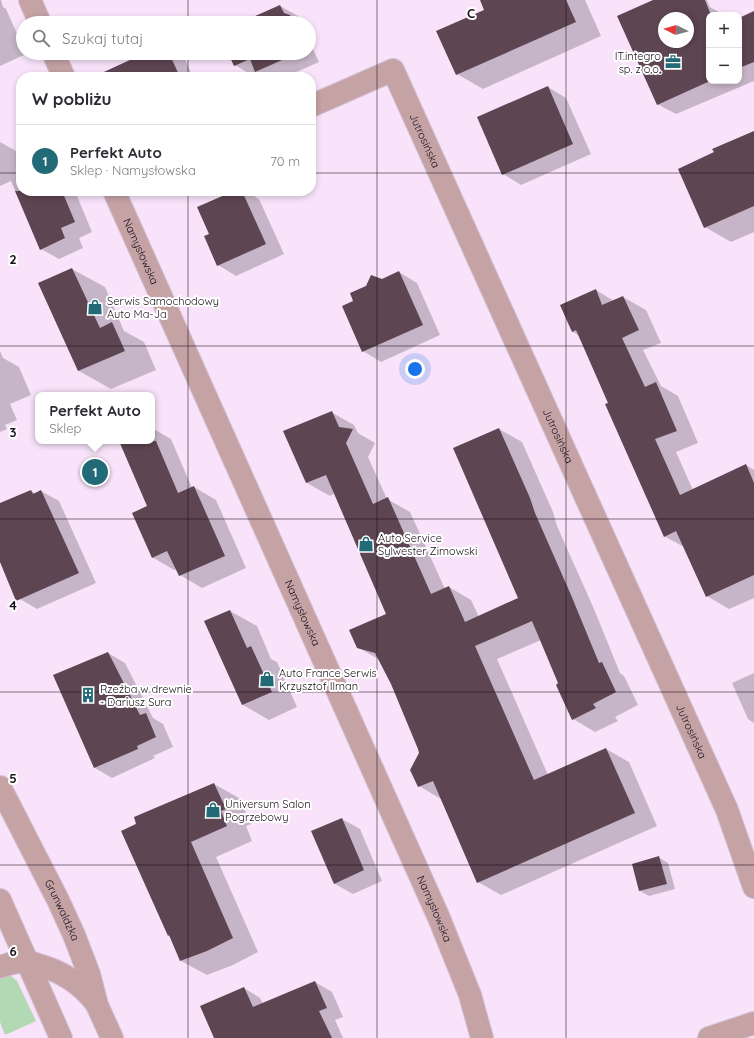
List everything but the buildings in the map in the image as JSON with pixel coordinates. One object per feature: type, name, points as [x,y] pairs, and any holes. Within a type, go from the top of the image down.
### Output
[{"type":"street","points":[[30,0],[37,16]]},
{"type":"street","points":[[56,60],[62,72]]},
{"type":"street","name":"Jutrosińska","points":[[316,104],[393,70],[727,810],[754,887]]},
{"type":"street","name":"Namysłowska","points":[[117,196],[439,918],[470,995],[482,1038]]},
{"type":"street","name":"Grunwaldzka","points":[[0,787],[58,900],[74,935],[89,974],[97,1005],[112,1038]]},
{"type":"street","points":[[0,900],[61,1038]]},
{"type":"street","points":[[0,967],[8,964],[27,962],[50,968],[70,978],[85,991],[97,1005]]},
{"type":"street","points":[[709,1038],[754,1023]]},
{"type":"green space","points":[[11,976],[17,981],[36,1021],[5,1035],[0,1022],[0,978]]},
{"type":"place","name":"IT.integro sp. z o.o.","points":[[673,62]]},
{"type":"place","name":"Serwis Samochodowy Auto Ma-Ja","points":[[95,307]]},
{"type":"place","name":"Perfekt Auto","points":[[95,472]]},
{"type":"place","name":"Auto Service Sylwester Zimowski","points":[[366,544]]},
{"type":"place","name":"Auto France Serwis Krzysztof Ilman","points":[[267,679]]},
{"type":"place","name":"Rzeźba w drewnie - Dariusz Sura","points":[[88,695]]},
{"type":"place","name":"Universum Salon Pogrzebowy","points":[[213,810]]}]
